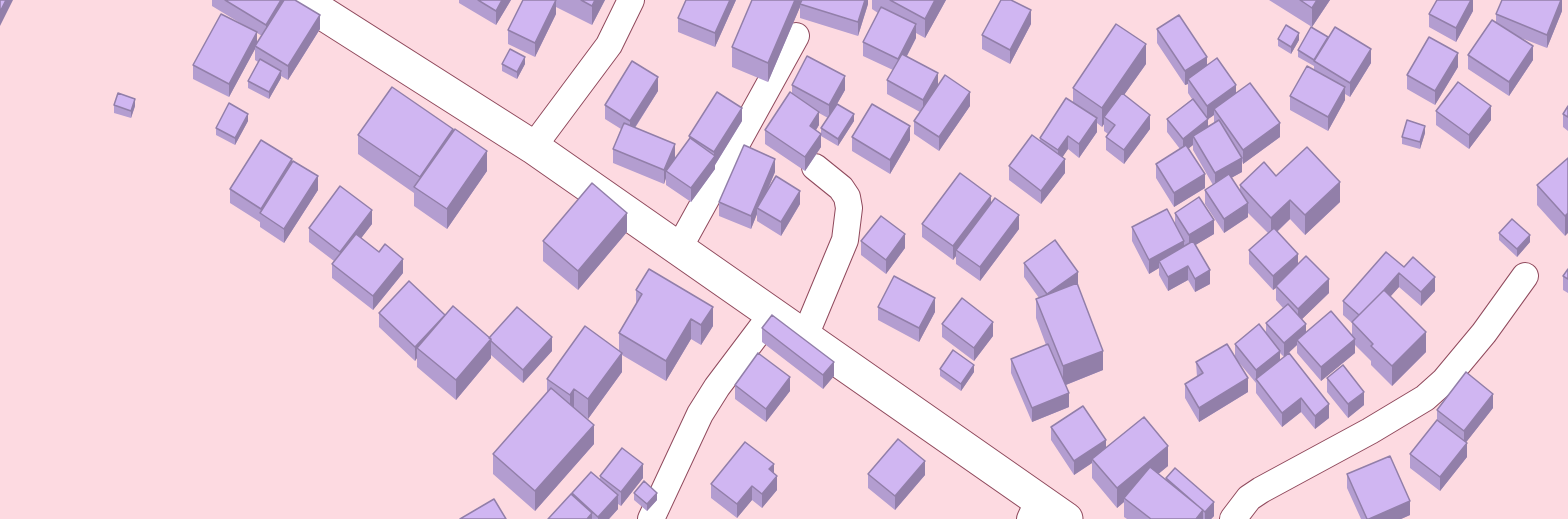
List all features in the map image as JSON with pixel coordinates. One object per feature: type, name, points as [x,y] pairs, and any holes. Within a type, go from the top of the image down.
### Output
[{"type":"main road","points":[[302,0],[533,147],[679,248],[805,336],[1034,509],[1066,519]]},
{"type":"street","points":[[533,147],[609,45],[631,0]]},
{"type":"street","points":[[679,248],[796,36]]},
{"type":"street","points":[[805,336],[845,240],[849,208],[847,197],[841,188],[815,167]]},
{"type":"street","points":[[1233,519],[1249,498],[1261,489],[1370,431],[1425,398],[1444,381],[1484,333],[1525,276]]},
{"type":"street","points":[[651,519],[700,414],[717,387],[772,314]]},
{"type":"building","points":[[0,0],[6,0],[0,12]]},
{"type":"building","points":[[225,0],[281,0],[266,25]]},
{"type":"building","points":[[284,0],[295,0],[320,15],[288,66],[255,46]]},
{"type":"building","points":[[478,0],[502,0],[496,11]]},
{"type":"building","points":[[523,0],[556,0],[535,43],[508,30]]},
{"type":"building","points":[[581,0],[595,0],[592,6]]},
{"type":"building","points":[[686,0],[730,0],[715,33],[678,18]]},
{"type":"building","points":[[752,0],[795,0],[768,63],[732,47]]},
{"type":"building","points":[[802,0],[865,0],[858,22],[800,4]]},
{"type":"building","points":[[890,0],[935,0],[925,19]]},
{"type":"building","points":[[1001,0],[1011,0],[1031,10],[1010,50],[982,35]]},
{"type":"building","points":[[1300,0],[1317,0],[1312,8]]},
{"type":"building","points":[[1437,0],[1471,0],[1456,28],[1429,14]]},
{"type":"building","points":[[1502,0],[1561,0],[1547,35],[1496,14]]},
{"type":"building","points":[[881,7],[916,24],[898,59],[863,42]]},
{"type":"building","points":[[221,14],[257,32],[229,84],[193,65]]},
{"type":"building","points":[[1179,15],[1207,57],[1185,71],[1157,29]]},
{"type":"building","points":[[1492,20],[1533,46],[1509,82],[1468,55]]},
{"type":"building","points":[[1116,24],[1146,44],[1102,108],[1073,88]]},
{"type":"building","points":[[1286,25],[1299,33],[1291,47],[1278,39]]},
{"type":"building","points":[[1311,27],[1328,37],[1314,60],[1298,50]]},
{"type":"building","points":[[1335,27],[1371,49],[1350,83],[1314,61]]},
{"type":"building","points":[[1429,37],[1458,53],[1435,91],[1407,75]]},
{"type":"building","points":[[510,49],[525,57],[517,72],[502,64]]},
{"type":"building","points":[[902,54],[938,73],[923,100],[887,80]]},
{"type":"building","points":[[807,56],[845,76],[829,105],[792,85]]},
{"type":"building","points":[[1217,58],[1236,85],[1207,106],[1188,79]]},
{"type":"building","points":[[260,59],[281,71],[269,92],[248,81]]},
{"type":"building","points":[[632,61],[658,77],[630,121],[605,105]]},
{"type":"building","points":[[1307,66],[1345,87],[1328,117],[1290,96]]},
{"type":"building","points":[[945,75],[970,92],[939,137],[914,121]]},
{"type":"building","points":[[1458,82],[1491,106],[1469,135],[1436,111]]},
{"type":"building","points":[[1250,83],[1280,123],[1243,150],[1214,109]]},
{"type":"building","points":[[392,87],[453,129],[420,177],[358,135]]},
{"type":"building","points":[[717,92],[742,108],[714,152],[689,136]]},
{"type":"building","points":[[790,92],[819,112],[810,126],[821,134],[805,157],[765,130]]},
{"type":"building","points":[[118,93],[135,99],[131,111],[114,105]]},
{"type":"building","points":[[1122,93],[1150,115],[1124,150],[1106,137],[1115,125],[1104,117]]},
{"type":"building","points":[[1066,98],[1097,118],[1079,144],[1068,136],[1058,150],[1040,138]]},
{"type":"building","points":[[1193,99],[1208,119],[1183,139],[1167,119]]},
{"type":"building","points":[[229,103],[248,114],[235,138],[216,128]]},
{"type":"building","points":[[837,104],[854,114],[838,139],[821,128]]},
{"type":"building","points":[[872,104],[910,126],[890,160],[852,137]]},
{"type":"building","points":[[1568,106],[1568,117],[1563,114]]},
{"type":"building","points":[[1219,120],[1242,158],[1215,173],[1193,136]]},
{"type":"building","points":[[1407,120],[1425,126],[1420,142],[1402,137]]},
{"type":"building","points":[[624,123],[675,144],[664,170],[613,149]]},
{"type":"building","points":[[455,129],[487,151],[447,209],[414,187]]},
{"type":"building","points":[[1032,135],[1065,159],[1041,191],[1009,166]]},
{"type":"building","points":[[690,138],[715,156],[691,188],[666,171]]},
{"type":"building","points":[[261,140],[292,159],[261,209],[230,189]]},
{"type":"building","points":[[744,145],[775,159],[751,216],[719,202]]},
{"type":"building","points":[[1186,145],[1205,174],[1174,193],[1156,164]]},
{"type":"building","points":[[1307,147],[1340,182],[1305,215],[1290,200],[1271,218],[1240,185],[1264,162],[1276,176]]},
{"type":"building","points":[[1568,158],[1568,213],[1565,216],[1537,185]]},
{"type":"building","points":[[293,161],[318,176],[284,229],[260,213]]},
{"type":"building","points":[[960,173],[991,196],[953,246],[922,224]]},
{"type":"building","points":[[1229,174],[1248,203],[1224,219],[1205,190]]},
{"type":"building","points":[[776,176],[800,191],[781,222],[757,208]]},
{"type":"building","points":[[592,183],[627,213],[578,271],[543,241]]},
{"type":"building","points":[[340,186],[372,210],[340,252],[309,228]]},
{"type":"building","points":[[1199,197],[1214,220],[1189,235],[1175,213]]},
{"type":"building","points":[[995,198],[1019,215],[980,267],[956,250]]},
{"type":"building","points":[[1167,209],[1184,241],[1149,260],[1132,227]]},
{"type":"building","points":[[881,216],[905,234],[886,260],[861,241]]},
{"type":"building","points":[[1512,219],[1530,235],[1517,249],[1499,233]]},
{"type":"building","points":[[1274,228],[1298,254],[1273,276],[1249,250]]},
{"type":"building","points":[[356,234],[379,252],[385,244],[403,259],[373,296],[332,264]]},
{"type":"building","points":[[1055,240],[1078,272],[1047,294],[1024,263]]},
{"type":"building","points":[[1193,241],[1210,270],[1195,279],[1188,266],[1168,277],[1159,261]]},
{"type":"building","points":[[1386,252],[1404,267],[1413,257],[1435,277],[1421,292],[1399,273],[1359,315],[1343,301]]},
{"type":"building","points":[[1306,256],[1329,279],[1298,309],[1276,286]]},
{"type":"building","points":[[649,269],[713,307],[701,325],[691,319],[666,361],[619,333],[642,294],[636,290]]},
{"type":"building","points":[[1568,269],[1568,279],[1563,276]]},
{"type":"building","points":[[894,276],[935,298],[919,328],[878,307]]},
{"type":"building","points":[[409,281],[445,315],[415,347],[379,313]]},
{"type":"building","points":[[1077,283],[1103,351],[1063,366],[1036,299]]},
{"type":"building","points":[[1384,290],[1426,332],[1392,366],[1371,346],[1373,344],[1352,322]]},
{"type":"building","points":[[962,298],[993,322],[974,348],[942,324]]},
{"type":"building","points":[[1288,304],[1306,324],[1284,343],[1266,323]]},
{"type":"building","points":[[453,306],[491,339],[456,380],[417,348]]},
{"type":"building","points":[[517,307],[552,337],[523,370],[489,338]]},
{"type":"building","points":[[1331,311],[1355,339],[1321,367],[1297,340]]},
{"type":"building","points":[[772,315],[834,362],[823,375],[762,328]]},
{"type":"building","points":[[1259,324],[1280,351],[1256,370],[1235,344]]},
{"type":"building","points":[[585,326],[622,353],[588,399],[574,389],[570,395],[547,379]]},
{"type":"building","points":[[1048,344],[1069,393],[1032,408],[1011,359]]},
{"type":"building","points":[[1227,344],[1248,378],[1199,408],[1185,384],[1203,373],[1196,362]]},
{"type":"building","points":[[953,350],[974,365],[961,384],[940,369]]},
{"type":"building","points":[[758,353],[790,377],[766,409],[735,385]]},
{"type":"building","points":[[1289,353],[1329,404],[1315,416],[1301,398],[1282,413],[1256,379]]},
{"type":"building","points":[[1343,365],[1364,392],[1348,404],[1327,378]]},
{"type":"building","points":[[1466,372],[1493,394],[1464,431],[1437,410]]},
{"type":"building","points":[[551,388],[594,425],[535,491],[493,454]]},
{"type":"building","points":[[1083,406],[1106,440],[1074,461],[1051,427]]},
{"type":"building","points":[[1144,417],[1168,446],[1117,488],[1092,459]]},
{"type":"building","points":[[1437,420],[1467,443],[1440,477],[1410,454]]},
{"type":"building","points":[[898,439],[925,461],[895,496],[868,474]]},
{"type":"building","points":[[745,442],[774,464],[769,469],[777,476],[762,494],[752,486],[737,504],[711,484]]},
{"type":"building","points":[[622,448],[643,464],[621,492],[600,476]]},
{"type":"building","points":[[1390,456],[1410,501],[1367,519],[1347,474]]},
{"type":"building","points":[[1150,467],[1203,510],[1196,519],[1151,519],[1124,498]]},
{"type":"building","points":[[1175,468],[1214,502],[1205,512],[1166,478]]},
{"type":"building","points":[[591,472],[618,495],[598,517],[572,493]]},
{"type":"building","points":[[644,481],[657,493],[647,504],[634,493]]},
{"type":"building","points":[[571,494],[592,513],[587,519],[548,519]]},
{"type":"building","points":[[494,499],[506,519],[460,519]]}]
